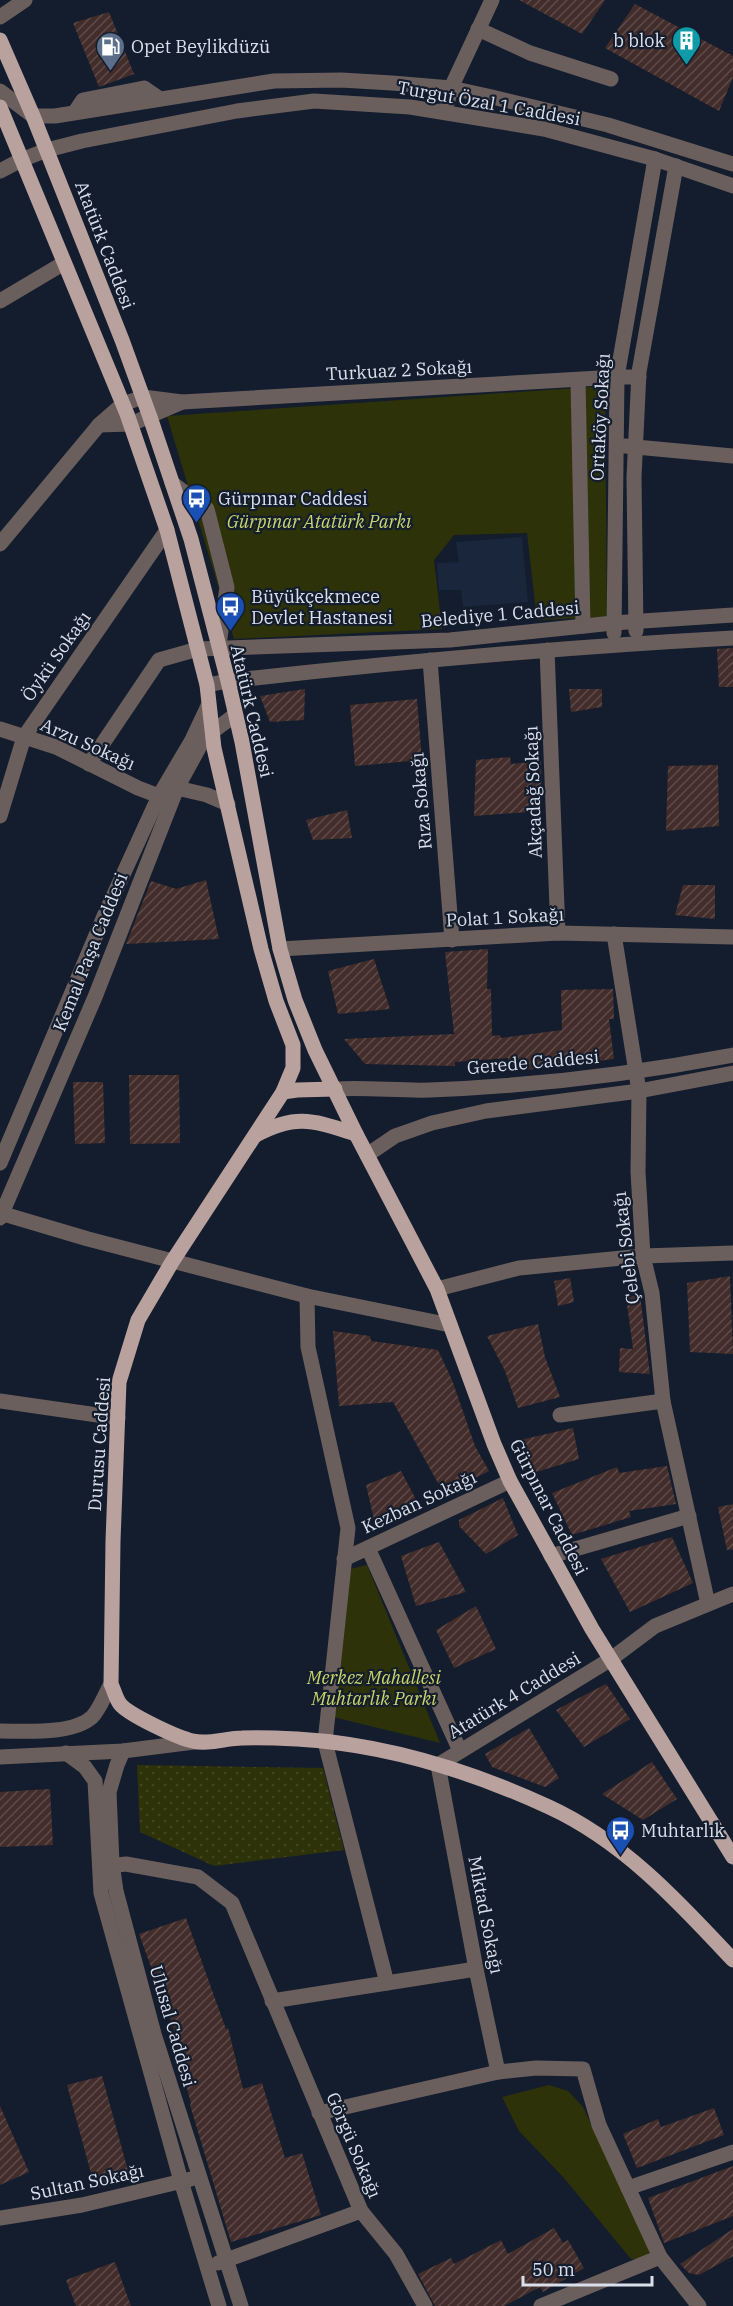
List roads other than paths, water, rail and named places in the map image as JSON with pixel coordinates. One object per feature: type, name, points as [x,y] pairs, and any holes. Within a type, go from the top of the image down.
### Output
[{"type":"main road","name":"Atatürk Caddesi","points":[[0,40],[47,150],[143,398],[191,539],[228,681],[280,949],[295,1000],[315,1050],[367,1155]]},
{"type":"main road","points":[[0,106],[4,125],[21,160],[131,424],[167,530],[207,685],[212,732],[261,949],[276,1000],[293,1045],[293,1068],[283,1092],[256,1135]]},
{"type":"main road","points":[[283,1092],[335,1089]]},
{"type":"main road","points":[[256,1135],[284,1122],[304,1121],[323,1123],[356,1134]]},
{"type":"main road","name":"Durusu Caddesi","points":[[111,1684],[119,1382],[138,1320],[172,1262],[256,1135]]},
{"type":"main road","name":"Gürpınar Caddesi","points":[[367,1155],[437,1289],[510,1481],[611,1659],[733,1857]]},
{"type":"main road","points":[[111,1684],[120,1704],[133,1714],[194,1742],[242,1738],[325,1742],[381,1751],[438,1765],[551,1808],[590,1829],[630,1858],[657,1881],[733,1960]]},
{"type":"street","points":[[0,17],[25,0]]},
{"type":"street","points":[[446,112],[450,88],[492,0]]},
{"type":"street","points":[[478,29],[530,53],[611,79]]},
{"type":"street","name":"Turgut Özal 1 Caddesi","points":[[33,116],[54,116],[274,81],[341,80],[450,88],[608,125],[733,164]]},
{"type":"street","points":[[0,91],[33,116]]},
{"type":"street","name":"Turgut Özal 1 Caddesi","points":[[0,171],[47,150],[237,111],[314,101],[395,105],[544,129],[655,159],[733,186]]},
{"type":"street","name":"Ortaköy Sokağı","points":[[615,644],[613,623],[617,377],[655,159]]},
{"type":"street","name":"Ortaköy Sokağı","points":[[636,643],[635,446],[639,377],[676,166]]},
{"type":"street","points":[[0,301],[64,262]]},
{"type":"street","name":"Turkuaz 2 Sokağı","points":[[182,402],[639,377]]},
{"type":"street","points":[[578,380],[583,626]]},
{"type":"street","points":[[0,544],[99,425],[123,404],[143,398],[182,402]]},
{"type":"street","points":[[99,425],[131,424],[182,402]]},
{"type":"street","points":[[616,446],[733,456]]},
{"type":"street","points":[[172,483],[207,509],[227,587],[218,648]]},
{"type":"street","name":"Öykü Sokağı","points":[[0,816],[24,737],[167,530]]},
{"type":"street","name":"Belediye 1 Caddesi","points":[[89,764],[159,660],[198,649],[450,640],[635,621],[733,615]]},
{"type":"street","points":[[207,685],[430,660],[615,644],[733,638]]},
{"type":"street","name":"Akçadağ Sokağı","points":[[547,650],[558,933]]},
{"type":"street","name":"Rıza Sokağı","points":[[430,660],[452,940]]},
{"type":"street","name":"Kemal Paşa Caddesi","points":[[0,1163],[101,925],[159,796],[192,740],[208,706]]},
{"type":"street","name":"Kemal Paşa Caddesi","points":[[1,1215],[95,997],[177,788],[201,744],[212,732],[235,715]]},
{"type":"street","name":"Arzu Sokağı","points":[[0,729],[56,747],[159,796]]},
{"type":"street","points":[[159,796],[177,788],[207,795],[228,804]]},
{"type":"street","name":"Polat 1 Sokağı","points":[[280,949],[558,933],[733,937]]},
{"type":"street","name":"Çelebi Sokağı","points":[[614,934],[639,1091],[638,1172],[643,1256],[651,1293],[663,1401],[708,1604]]},
{"type":"street","name":"Gerede Caddesi","points":[[335,1089],[427,1090],[505,1086],[637,1072],[733,1054]]},
{"type":"street","points":[[367,1155],[394,1136],[432,1123],[486,1111],[639,1091],[733,1073]]},
{"type":"street","points":[[1,1215],[307,1296],[450,1326]]},
{"type":"street","points":[[437,1289],[519,1268],[643,1256],[733,1253]]},
{"type":"street","points":[[307,1296],[308,1347],[348,1528],[325,1742],[387,1983]]},
{"type":"street","points":[[0,1401],[118,1418]]},
{"type":"street","points":[[560,1415],[663,1401]]},
{"type":"street","name":"Kezban Sokağı","points":[[344,1559],[510,1481]]},
{"type":"street","points":[[551,1556],[689,1516]]},
{"type":"street","points":[[368,1548],[460,1750]]},
{"type":"street","name":"Atatürk 4 Caddesi","points":[[438,1765],[611,1659],[655,1626],[733,1594]]},
{"type":"street","points":[[0,1731],[69,1729],[84,1723],[94,1715],[111,1684]]},
{"type":"street","points":[[0,1757],[123,1750],[194,1742]]},
{"type":"street","name":"Ulusal Caddesi","points":[[123,1750],[109,1792],[106,1866],[117,1891],[154,2034],[241,2306]]},
{"type":"street","points":[[66,1754],[85,1767],[95,1781],[106,1866],[101,1893],[181,2181],[219,2306]]},
{"type":"street","name":"Miktad Sokağı","points":[[438,1765],[476,1969],[498,2072]]},
{"type":"street","name":"Görgü Sokağı","points":[[106,1866],[126,1864],[198,1877],[232,1903],[361,2211],[396,2254],[424,2306]]},
{"type":"street","points":[[269,1995],[387,1983],[476,1969]]},
{"type":"street","points":[[319,2113],[498,2072],[536,2068],[583,2069],[599,2125],[660,2257],[699,2306]]},
{"type":"street","points":[[628,2188],[733,2152]]},
{"type":"street","name":"Sultan Sokağı","points":[[0,2218],[82,2205],[198,2177]]},
{"type":"street","points":[[207,2272],[213,2265],[361,2211]]},
{"type":"street","points":[[541,2306],[660,2257]]},
{"type":"place","name":"b blok","points":[[686,66]]},
{"type":"place","name":"Opet Beylikdüzü","points":[[110,72]]},
{"type":"place","name":"Gürpınar Caddesi","points":[[197,524]]},
{"type":"place","name":"Büyükçekmece Devlet Hastanesi","points":[[230,632]]},
{"type":"place","name":"Muhtarlık","points":[[620,1856]]},
{"type":"park label","name":"Gürpınar Atatürk Parkı","points":[[319,521]]},
{"type":"park label","name":"Merkez Mahallesi Muhtarlık Parkı","points":[[374,1687]]}]
